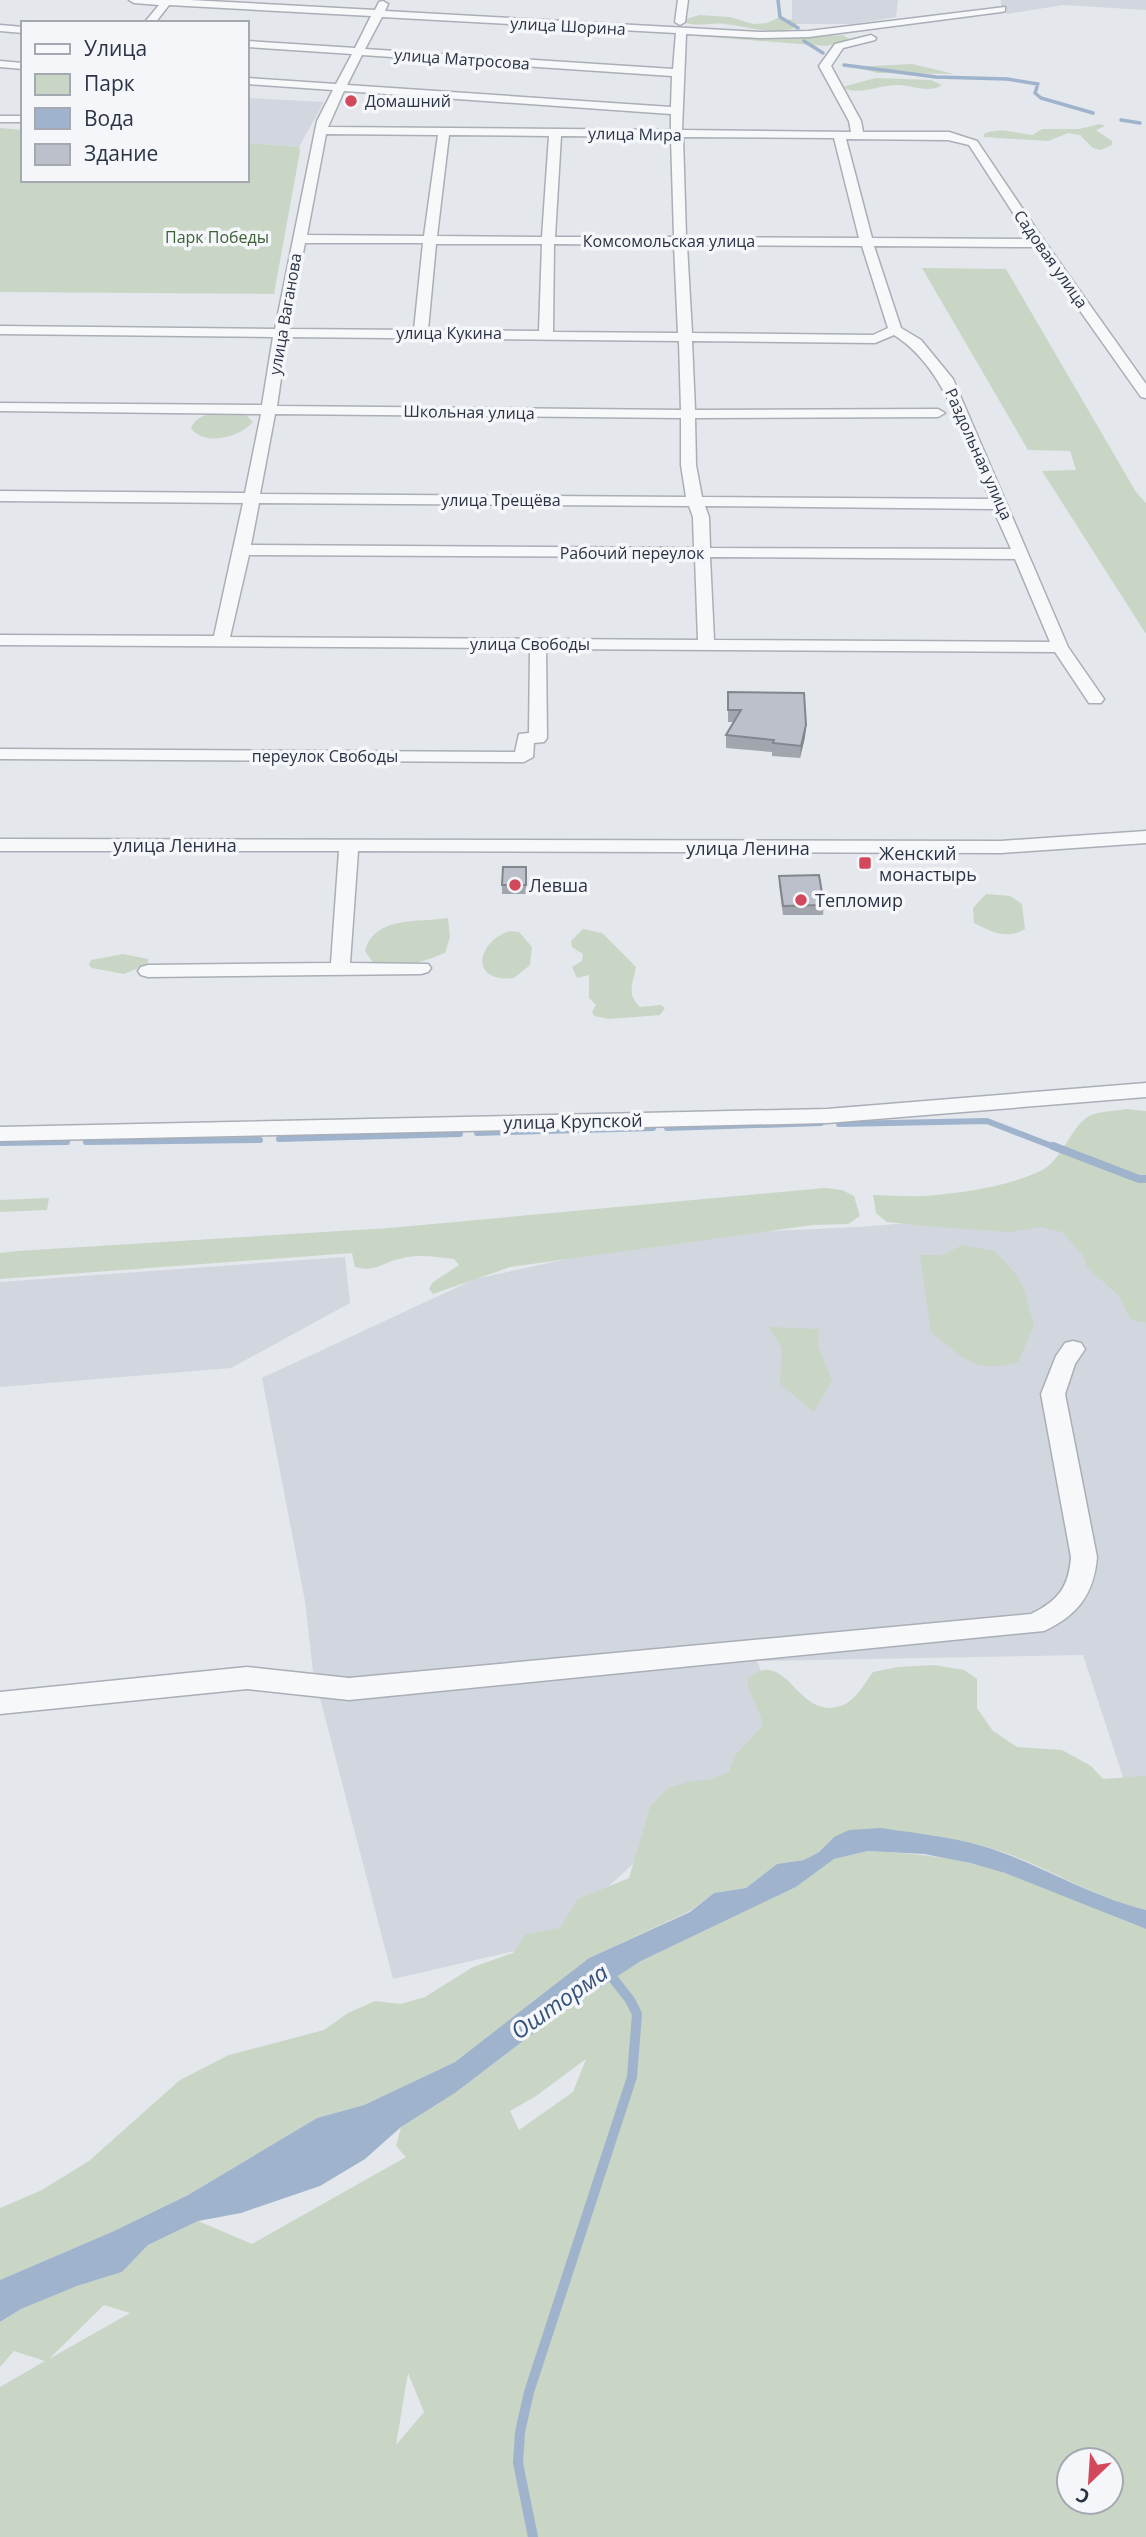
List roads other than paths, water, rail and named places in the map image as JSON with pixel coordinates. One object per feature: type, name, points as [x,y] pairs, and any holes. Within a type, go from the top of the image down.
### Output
[{"type":"street","name":"улица Шорина","points":[[134,0],[377,15],[799,34],[1001,9]]},
{"type":"street","name":"улица Ваганова","points":[[221,641],[242,550],[321,130],[339,88],[385,0]]},
{"type":"street","points":[[683,0],[677,73],[679,135],[676,190],[681,242],[688,414],[686,456],[694,501],[701,517],[706,644]]},
{"type":"street","points":[[151,21],[167,1]]},
{"type":"street","points":[[858,135],[855,121],[825,66],[839,46],[872,38],[876,33],[869,26]]},
{"type":"street","points":[[0,28],[21,30]]},
{"type":"street","name":"улица Матросова","points":[[248,44],[677,73]]},
{"type":"street","points":[[0,64],[21,66]]},
{"type":"street","points":[[248,81],[678,111]]},
{"type":"street","points":[[0,119],[21,119]]},
{"type":"street","name":"улица Мира","points":[[321,130],[948,136]]},
{"type":"street","points":[[421,333],[444,131]]},
{"type":"street","points":[[546,334],[548,241],[555,133]]},
{"type":"street","points":[[839,135],[866,240],[895,330]]},
{"type":"street","name":"Садовая улица","points":[[948,136],[974,143],[1039,243],[1146,394]]},
{"type":"street","name":"Комсомольская улица","points":[[299,239],[1039,243]]},
{"type":"street","name":"улица Кукина","points":[[0,330],[875,339],[895,330]]},
{"type":"street","name":"Раздольная улица","points":[[895,330],[916,343],[946,379],[1060,647],[1095,699]]},
{"type":"street","name":"Школьная улица","points":[[0,407],[688,414],[938,413]]},
{"type":"street","name":"улица Трещёва","points":[[1,499],[1001,504]]},
{"type":"street","name":"Рабочий переулок","points":[[242,550],[1022,554]]},
{"type":"street","name":"улица Свободы","points":[[0,640],[1060,647]]},
{"type":"street","name":"переулок Свободы","points":[[0,754],[524,757],[525,738],[538,738],[538,644]]},
{"type":"street","name":"улица Ленина","points":[[0,845],[1001,847],[1146,837]]},
{"type":"street","points":[[340,969],[349,846]]},
{"type":"street","points":[[148,971],[421,968]]},
{"type":"street","name":"улица Крупской","points":[[0,1135],[827,1116],[1146,1090]]},
{"type":"street","points":[[0,1703],[247,1678],[283,1680],[326,1689],[349,1689],[1035,1624],[1054,1615],[1068,1603],[1081,1588],[1084,1573],[1084,1557],[1053,1394],[1060,1371],[1073,1349]]},
{"type":"water","name":"Ошторма","points":[[880,1828],[959,1840],[1006,1854],[1093,1892],[1146,1910],[1146,1929],[1005,1873],[970,1863],[924,1854],[868,1851],[834,1859],[796,1887],[641,1961],[556,2016],[455,2093],[401,2127],[365,2159],[320,2186],[241,2213],[198,2221],[148,2245],[122,2272],[77,2286],[21,2309],[0,2322],[0,2280],[114,2231],[188,2195],[317,2118],[364,2105],[455,2062],[589,1958],[690,1912],[714,1893],[746,1888],[777,1864],[804,1860],[819,1852],[834,1837],[849,1830]]},
{"type":"waterway","points":[[778,0],[780,17],[798,28]]},
{"type":"waterway","points":[[804,41],[823,53]]},
{"type":"waterway","points":[[844,65],[936,77],[1007,79],[1038,84]]},
{"type":"waterway","points":[[1037,87],[1035,93],[1041,98],[1093,113]]},
{"type":"waterway","points":[[1121,120],[1140,123]]},
{"type":"waterway","points":[[839,1124],[987,1121],[1057,1148]]},
{"type":"waterway","points":[[667,1128],[821,1123]]},
{"type":"waterway","points":[[477,1133],[653,1128]]},
{"type":"waterway","points":[[279,1139],[460,1134]]},
{"type":"waterway","points":[[86,1142],[260,1140]]},
{"type":"waterway","points":[[0,1143],[67,1142]]},
{"type":"waterway","points":[[1053,1146],[1139,1179],[1146,1179]]},
{"type":"waterway","name":"Ошторма","points":[[533,2537],[518,2463],[520,2432],[529,2392],[632,2077],[637,2014],[630,2000],[608,1972]]},
{"type":"place","name":"Домашний","points":[[351,101]]},
{"type":"place","name":"Женский монастырь","points":[[865,863]]},
{"type":"place","name":"Левша","points":[[515,885]]},
{"type":"place","name":"Тепломир","points":[[801,900]]},
{"type":"park label","name":"Парк Победы","points":[[217,237]]}]
